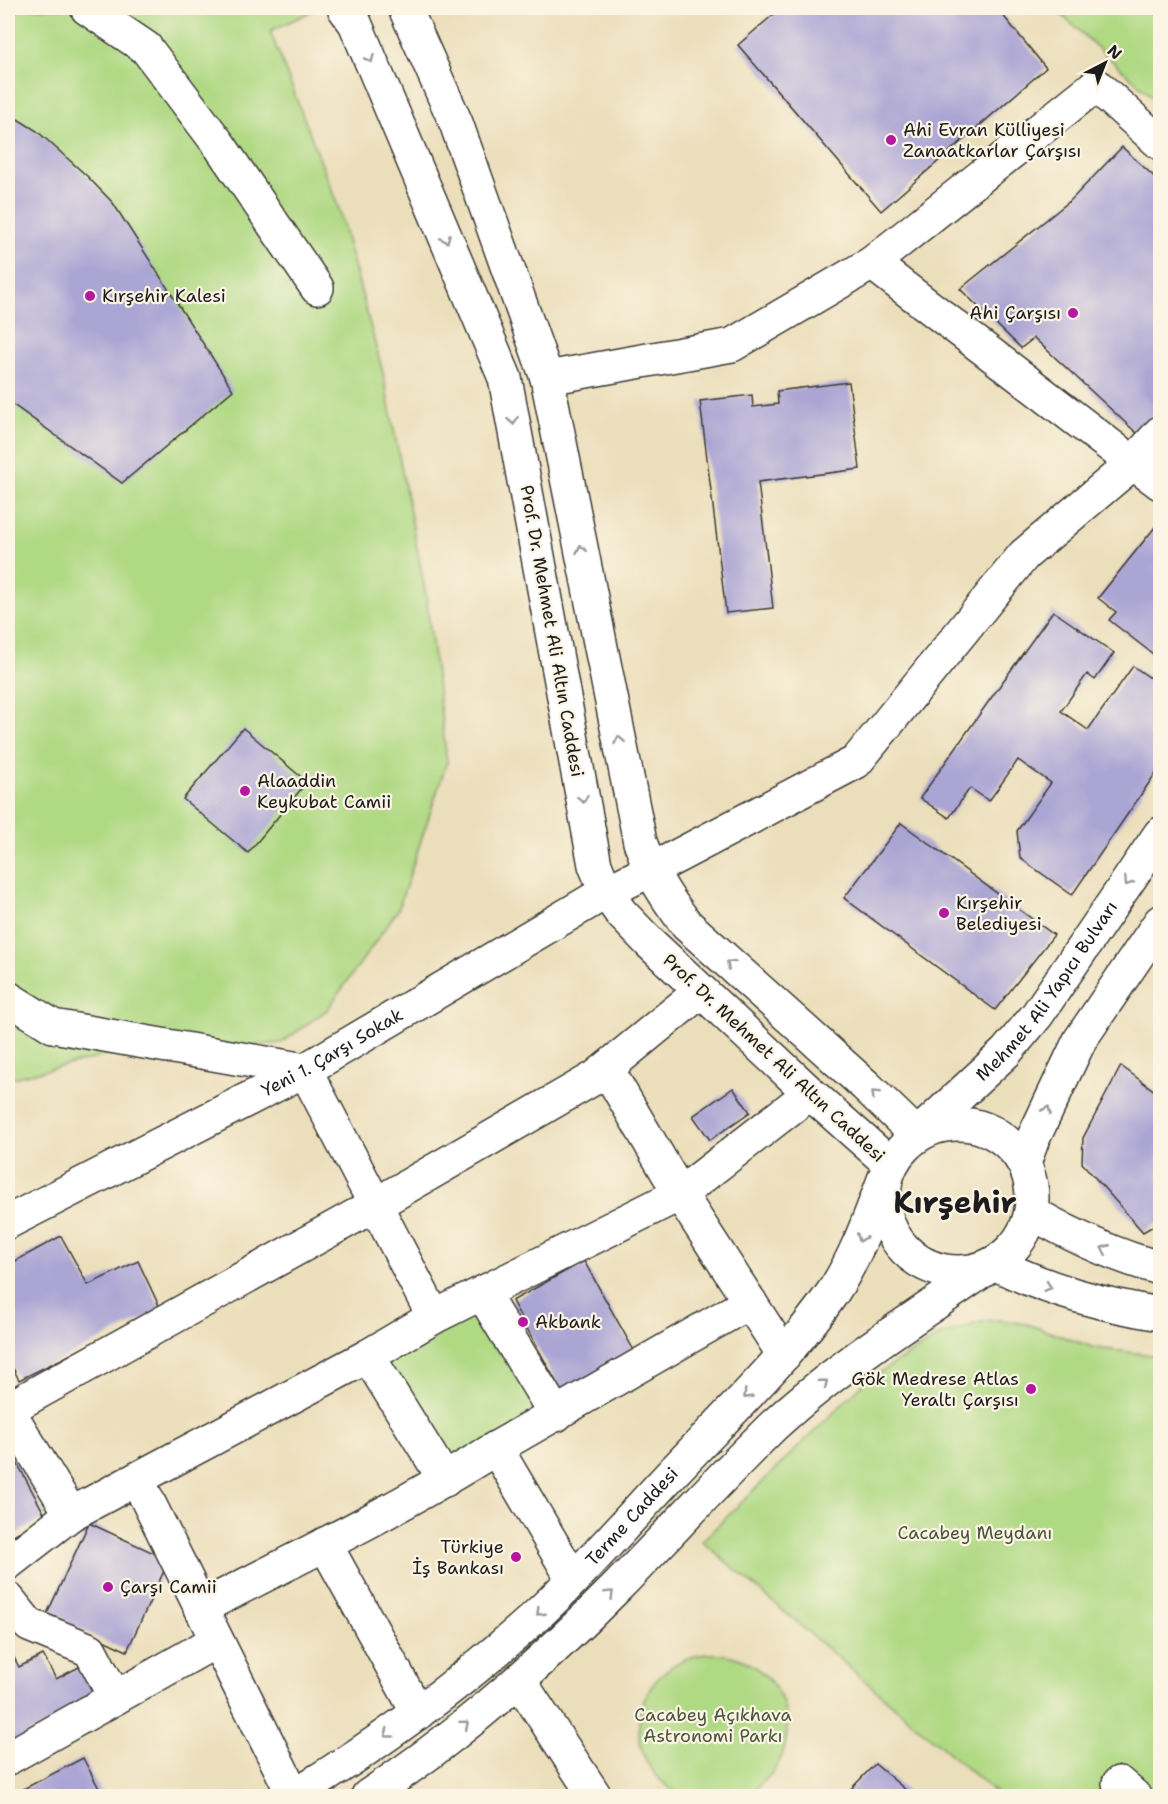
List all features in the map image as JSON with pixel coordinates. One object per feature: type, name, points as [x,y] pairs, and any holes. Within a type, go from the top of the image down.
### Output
[{"type":"street","points":[[87,8],[146,48],[220,146],[316,288]]},
{"type":"street","name":"Prof. Dr. Mehmet Ali Altın Caddesi","points":[[344,8],[355,23],[505,378],[594,865],[606,892],[635,928],[700,991],[890,1164]]},
{"type":"street","points":[[405,8],[456,123],[547,378],[632,807],[640,842],[651,870],[663,894],[687,925],[917,1135]]},
{"type":"street","points":[[547,378],[732,345],[872,263],[1096,85],[1161,143]]},
{"type":"street","points":[[872,263],[1161,483]]},
{"type":"street","name":"Yeni 1. Çarşı Sokak","points":[[8,1222],[305,1071],[606,892],[856,762],[1023,555],[1133,463],[1161,433]]},
{"type":"street","name":"Mehmet Ali Yapıcı Bulvarı","points":[[917,1135],[1006,1052],[1037,1015],[1161,834]]},
{"type":"street","points":[[1024,1163],[1032,1141],[1080,1040],[1161,922]]},
{"type":"street","points":[[71,1514],[8,1409],[375,1205],[607,1069],[700,991]]},
{"type":"street","points":[[8,998],[53,1026],[305,1071],[434,1317]]},
{"type":"street","points":[[607,1069],[680,1194],[784,1355]]},
{"type":"street","points":[[8,1563],[71,1514],[368,1356],[434,1317],[680,1194],[810,1093]]},
{"type":"street","points":[[964,1123],[972,1125],[989,1130],[1009,1144],[1024,1163],[1032,1187],[1031,1212],[1024,1233],[1012,1250],[994,1263],[972,1272],[948,1273],[925,1266],[906,1252],[892,1233],[883,1211],[883,1187],[890,1164],[902,1148],[917,1135],[940,1125],[964,1123]]},
{"type":"street","name":"Terme Caddesi","points":[[293,1796],[363,1752],[418,1713],[497,1649],[573,1579],[784,1355],[834,1291],[855,1255],[890,1164]]},
{"type":"street","points":[[1031,1212],[1067,1232],[1154,1260]]},
{"type":"street","points":[[994,1263],[1029,1280],[1106,1305],[1161,1314]]},
{"type":"street","name":"Terme Caddesi","points":[[368,1797],[444,1742],[519,1680],[616,1588],[773,1426],[828,1379],[994,1263]]},
{"type":"street","points":[[482,1293],[556,1415]]},
{"type":"street","points":[[200,1608],[445,1480],[496,1448],[750,1302]]},
{"type":"street","points":[[368,1356],[445,1480]]},
{"type":"street","points":[[496,1448],[573,1579]]},
{"type":"street","points":[[137,1479],[293,1796]]},
{"type":"street","points":[[325,1544],[418,1713]]},
{"type":"street","points":[[8,1599],[29,1625],[90,1650],[115,1698]]},
{"type":"street","points":[[8,1758],[216,1641]]},
{"type":"street","points":[[519,1680],[595,1797]]},
{"type":"green space","points":[[8,8],[319,8],[270,31],[338,206],[383,373],[426,595],[447,762],[398,910],[327,1010],[281,1043],[229,1048],[131,1050],[8,1079]]},
{"type":"green space","points":[[1054,8],[1160,8],[1160,104]]},
{"type":"green space","points":[[482,1293],[556,1415],[445,1480],[368,1356]]},
{"type":"green space","name":"Cacabey Meydanı","points":[[1000,1320],[1027,1324],[1095,1348],[1160,1356],[1160,1780],[1146,1796],[999,1796],[702,1541],[866,1381],[939,1336],[984,1321]]},
{"type":"green space","name":"Cacabey Açıkhava Astronomi Parkı","points":[[713,1654],[741,1659],[754,1666],[765,1676],[775,1687],[782,1700],[787,1728],[782,1756],[775,1769],[765,1780],[754,1790],[741,1797],[713,1802],[685,1797],[672,1790],[661,1780],[651,1769],[644,1756],[639,1728],[644,1700],[651,1687],[661,1676],[672,1666],[685,1659]]},
{"type":"building","name":"Ahi Evran Külliyesi Zanaatkarlar Çarşısı","points":[[781,8],[997,8],[1046,68],[881,211],[738,45]]},
{"type":"building","name":"Kırşehir Kalesi","points":[[8,113],[37,131],[113,203],[233,390],[122,483],[8,401]]},
{"type":"building","name":"Ahi Çarşısı","points":[[1122,147],[1160,182],[1160,419],[1143,439],[1034,338],[1021,348],[960,289],[1071,200]]},
{"type":"building","points":[[849,382],[860,469],[758,482],[773,608],[726,613],[700,401],[752,395],[753,407],[778,404],[777,391]]},
{"type":"building","points":[[1160,521],[1160,644],[1153,654],[1109,620],[1116,612],[1098,598]]},
{"type":"building","points":[[1053,611],[1114,653],[1095,680],[1087,674],[1061,711],[1088,730],[1133,666],[1160,685],[1160,767],[1072,895],[1020,858],[1017,831],[1051,783],[1018,760],[989,801],[970,788],[949,818],[920,798]]},
{"type":"building","name":"Alaaddin Keykubat Camii","points":[[243,728],[307,782],[248,853],[183,799]]},
{"type":"building","name":"Kırşehir Belediyesi","points":[[901,823],[1054,935],[995,1010],[844,898]]},
{"type":"building","points":[[1121,1066],[1160,1095],[1160,1222],[1143,1232],[1082,1163],[1083,1138]]},
{"type":"building","points":[[733,1088],[750,1112],[710,1140],[693,1116]]},
{"type":"building","points":[[61,1236],[88,1285],[138,1261],[161,1310],[19,1380],[8,1358],[8,1265]]},
{"type":"building","points":[[584,1261],[637,1356],[564,1396],[512,1301]]},
{"type":"building","points":[[8,1446],[46,1517],[8,1538]]},
{"type":"building","name":"Çarşı Camii","points":[[89,1523],[169,1560],[127,1651],[47,1614]]},
{"type":"building","points":[[8,1646],[19,1667],[43,1655],[56,1679],[81,1666],[98,1697],[8,1746]]},
{"type":"building","points":[[83,1758],[103,1796],[10,1796]]},
{"type":"building","points":[[875,1764],[913,1796],[844,1796]]},
{"type":"place","name":"Ahi Evran Külliyesi Zanaatkarlar Çarşısı","points":[[891,140]]},
{"type":"place","name":"Kırşehir Kalesi","points":[[90,296]]},
{"type":"place","name":"Ahi Çarşısı","points":[[1073,313]]},
{"type":"place","name":"Alaaddin Keykubat Camii","points":[[245,791]]},
{"type":"place","name":"Kırşehir Belediyesi","points":[[944,913]]},
{"type":"place","name":"Akbank","points":[[523,1322]]},
{"type":"place","name":"Gök Medrese Atlas Yeraltı Çarşısı","points":[[1031,1389]]},
{"type":"place","name":"Türkiye İş Bankası","points":[[516,1557]]},
{"type":"place","name":"Çarşı Camii","points":[[108,1587]]},
{"type":"district","name":"Kırşehir","points":[[955,1202]]}]
